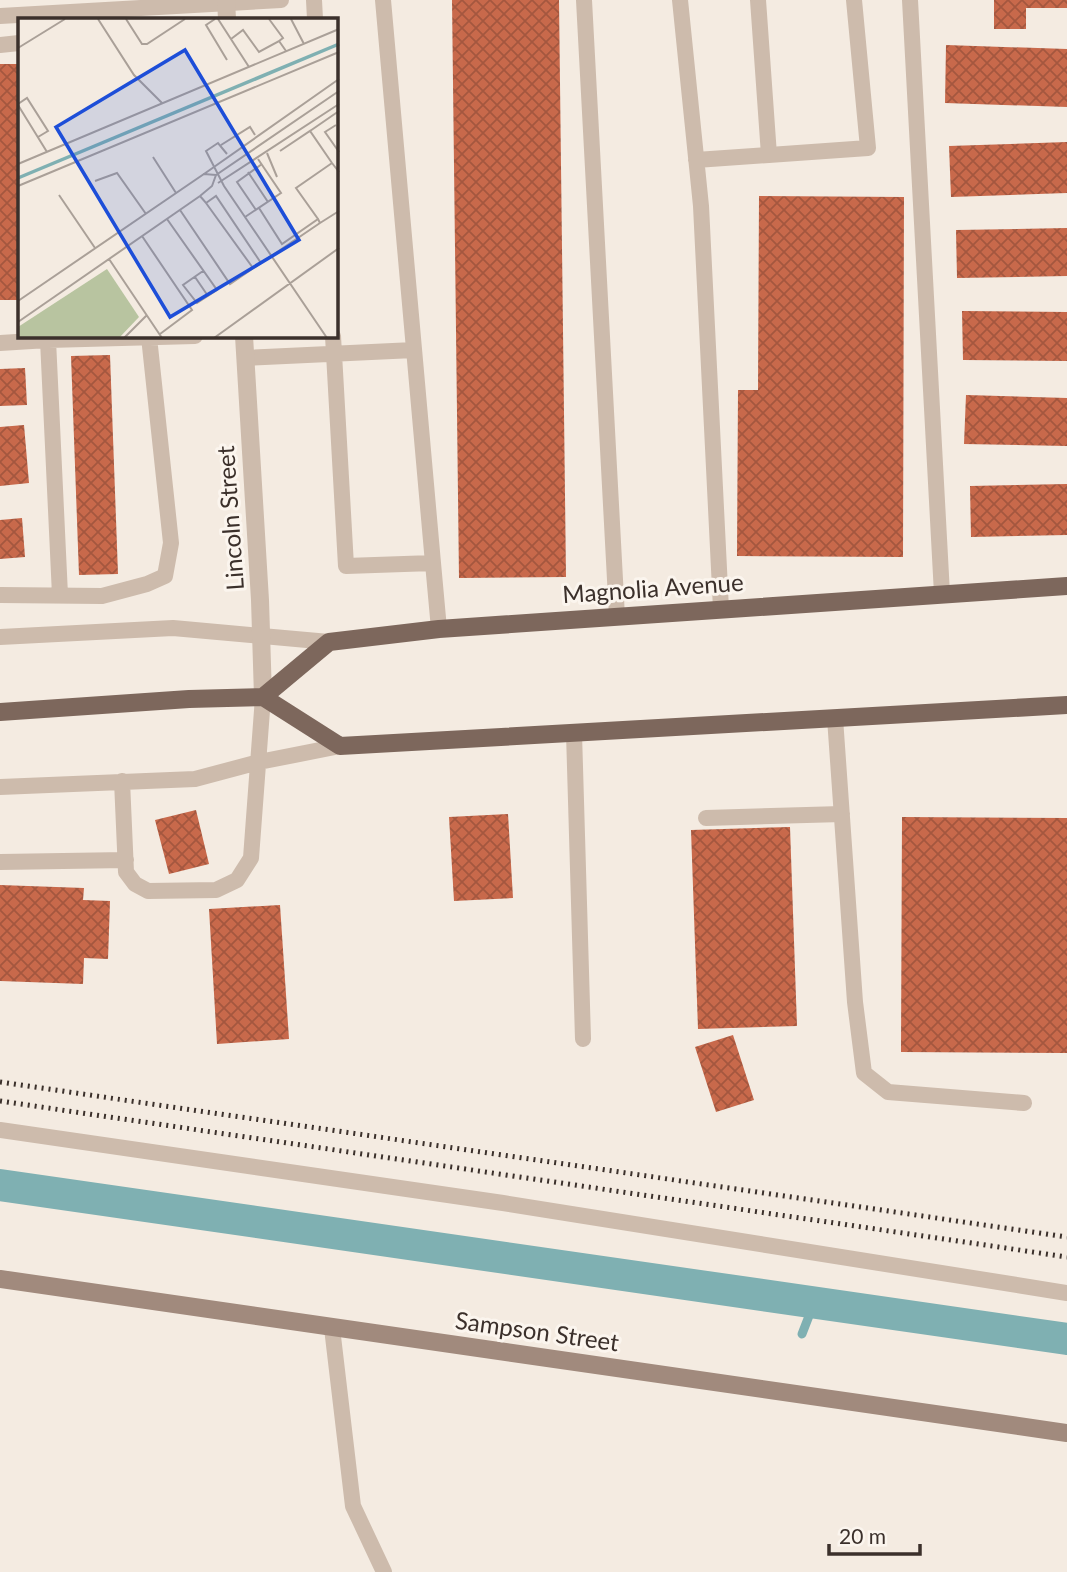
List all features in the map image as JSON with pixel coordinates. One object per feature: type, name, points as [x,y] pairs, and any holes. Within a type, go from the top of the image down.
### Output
[{"type":"main road","name":"Magnolia Avenue","points":[[329,642],[439,629],[1067,586]]},
{"type":"main road","points":[[263,697],[329,642]]},
{"type":"main road","points":[[0,712],[189,699],[263,697],[340,746],[1067,705]]},
{"type":"street","name":"Lincoln Street","points":[[244,338],[262,636],[263,697]]},
{"type":"street","name":"Sampson Street","points":[[0,1279],[1067,1433]]},
{"type":"lane","points":[[0,16],[227,8],[281,0]]},
{"type":"lane","points":[[314,0],[315,18]]},
{"type":"lane","points":[[383,0],[439,629]]},
{"type":"lane","points":[[584,0],[617,617]]},
{"type":"lane","points":[[680,0],[701,206],[721,609]]},
{"type":"lane","points":[[758,0],[769,155]]},
{"type":"lane","points":[[696,160],[867,148],[854,0]]},
{"type":"lane","points":[[909,0],[942,594]]},
{"type":"lane","points":[[0,45],[18,43]]},
{"type":"lane","points":[[0,343],[103,338]]},
{"type":"lane","points":[[0,595],[102,596],[147,584],[165,576],[171,543],[149,338]]},
{"type":"lane","points":[[333,338],[346,566],[433,563]]},
{"type":"lane","points":[[48,340],[60,596]]},
{"type":"lane","points":[[245,358],[414,350]]},
{"type":"lane","points":[[0,637],[173,628],[329,642]]},
{"type":"lane","points":[[122,781],[126,872],[135,884],[148,891],[216,890],[237,880],[251,858],[263,697]]},
{"type":"lane","points":[[835,718],[855,1002],[864,1073],[888,1092],[1024,1103]]},
{"type":"lane","points":[[574,733],[583,1039]]},
{"type":"lane","points":[[0,787],[195,779],[258,762],[340,746]]},
{"type":"lane","points":[[706,818],[842,814]]},
{"type":"lane","points":[[0,862],[125,860]]},
{"type":"lane","points":[[0,1130],[517,1205],[1067,1293]]},
{"type":"lane","points":[[332,1328],[353,1506],[384,1572]]},
{"type":"building","points":[[452,0],[559,0],[566,577],[459,578]]},
{"type":"building","points":[[994,0],[1067,0],[1067,8],[1026,8],[1026,29],[994,29]]},
{"type":"building","points":[[946,45],[1067,49],[1067,107],[945,103]]},
{"type":"building","points":[[0,64],[18,64],[18,300],[0,300]]},
{"type":"building","points":[[1067,142],[1067,193],[951,197],[949,146]]},
{"type":"building","points":[[759,196],[904,197],[903,557],[737,556],[738,390],[758,390]]},
{"type":"building","points":[[1067,228],[1067,276],[957,278],[956,230]]},
{"type":"building","points":[[962,311],[1067,312],[1067,361],[963,360]]},
{"type":"building","points":[[110,355],[118,574],[79,575],[71,356]]},
{"type":"building","points":[[25,368],[27,405],[0,406],[0,369]]},
{"type":"building","points":[[966,395],[1067,398],[1067,446],[964,444]]},
{"type":"building","points":[[24,425],[29,483],[0,486],[0,427]]},
{"type":"building","points":[[1067,484],[1067,535],[971,537],[970,486]]},
{"type":"building","points":[[22,518],[25,557],[0,559],[0,520]]},
{"type":"building","points":[[196,810],[209,864],[169,874],[155,820]]},
{"type":"building","points":[[508,814],[513,898],[454,901],[449,817]]},
{"type":"building","points":[[902,817],[1067,818],[1067,1053],[901,1052]]},
{"type":"building","points":[[790,827],[797,1026],[698,1029],[691,830]]},
{"type":"building","points":[[0,885],[84,888],[83,900],[110,901],[108,959],[84,958],[83,984],[0,981]]},
{"type":"building","points":[[280,905],[289,1039],[217,1044],[209,909]]},
{"type":"building","points":[[733,1035],[754,1100],[716,1112],[695,1047]]},
{"type":"waterway","points":[[0,1185],[1067,1339]]},
{"type":"waterway","points":[[802,1334],[814,1303]]},
{"type":"railway","points":[[0,1082],[1067,1237]]},
{"type":"railway","points":[[0,1101],[1067,1257]]}]
